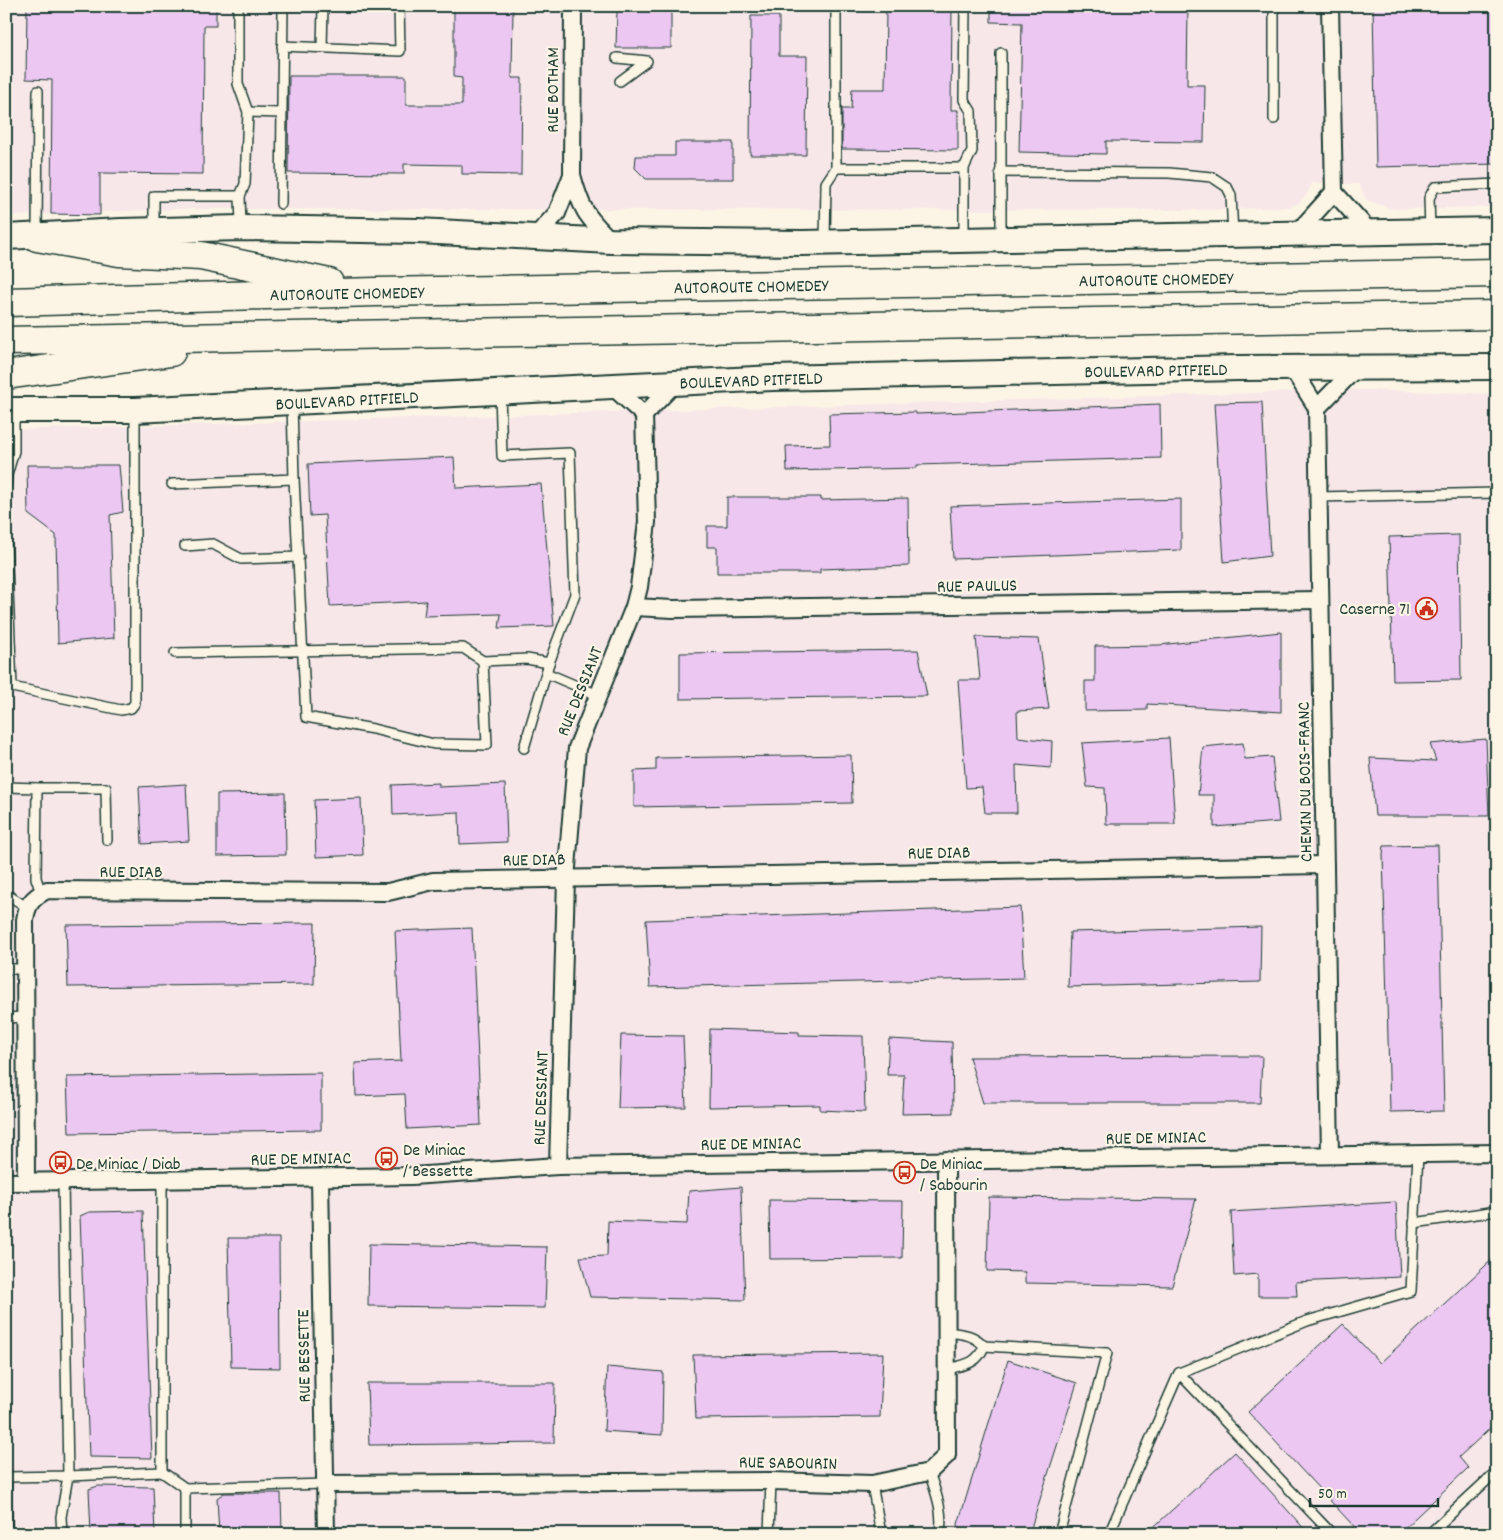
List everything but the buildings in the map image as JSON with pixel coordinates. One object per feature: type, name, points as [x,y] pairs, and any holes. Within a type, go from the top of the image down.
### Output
[{"type":"highway","points":[[37,237],[119,252],[201,256],[376,292]]},
{"type":"highway","name":"AUTOROUTE CHOMEDEY","points":[[6,302],[376,292],[1497,273]]},
{"type":"highway","points":[[6,341],[1497,315]]},
{"type":"highway","points":[[6,375],[33,373],[276,336]]},
{"type":"main road","points":[[6,237],[241,228],[418,231],[611,241],[825,241],[1497,230]]},
{"type":"main road","name":"BOULEVARD PITFIELD","points":[[10,410],[135,410],[676,383],[893,375],[1357,367],[1497,367]]},
{"type":"street","name":"RUE BOTHAM","points":[[573,6],[572,175],[584,214],[611,241]]},
{"type":"street","points":[[1330,6],[1334,192],[1370,232]]},
{"type":"street","name":"RUE BOTHAM","points":[[535,237],[557,214],[572,175]]},
{"type":"street","points":[[1297,233],[1334,192]]},
{"type":"street","points":[[1292,368],[1317,408],[1357,367]]},
{"type":"street","points":[[612,386],[644,415],[676,383]]},
{"type":"street","name":"CHEMIN DU BOIS-FRANC","points":[[1317,408],[1330,1155]]},
{"type":"street","name":"RUE DESSIANT","points":[[558,1166],[566,879],[577,748],[634,607],[643,566],[647,522],[644,415]]},
{"type":"street","name":"RUE PAULUS","points":[[634,607],[1320,600]]},
{"type":"street","name":"RUE DIAB","points":[[41,893],[47,890],[388,892],[432,880],[1325,865]]},
{"type":"street","points":[[26,1182],[25,920],[27,907],[35,896],[41,893]]},
{"type":"street","name":"RUE DE MINIAC","points":[[6,1182],[320,1178],[479,1173],[558,1166],[1497,1153]]},
{"type":"street","points":[[929,1472],[947,1455],[946,1160]]},
{"type":"street","name":"RUE BESSETTE","points":[[320,1178],[326,1534]]},
{"type":"street","name":"RUE SABOURIN","points":[[325,1484],[771,1481],[872,1484],[929,1472]]},
{"type":"lane","points":[[238,6],[238,84],[248,112],[245,184],[240,196],[241,228]]},
{"type":"lane","points":[[281,204],[280,113],[283,6]]},
{"type":"lane","points":[[322,48],[323,6]]},
{"type":"lane","points":[[282,46],[400,51],[399,6]]},
{"type":"lane","points":[[825,241],[826,184],[836,168],[836,6]]},
{"type":"lane","points":[[964,239],[964,168],[972,151],[971,111],[964,100],[965,6]]},
{"type":"lane","points":[[1274,6],[1274,119]]},
{"type":"lane","points":[[1001,53],[1001,238]]},
{"type":"lane","points":[[617,58],[647,61],[620,81]]},
{"type":"lane","points":[[37,237],[38,91]]},
{"type":"lane","points":[[248,112],[280,113]]},
{"type":"lane","points":[[836,168],[964,168]]},
{"type":"lane","points":[[1000,172],[1159,173],[1212,177],[1227,187],[1231,195],[1232,235]]},
{"type":"lane","points":[[1430,231],[1429,198],[1435,186],[1497,184]]},
{"type":"lane","points":[[154,230],[154,196],[240,196]]},
{"type":"lane","points":[[500,392],[502,456],[570,453],[575,587],[572,603],[548,663],[524,748]]},
{"type":"lane","points":[[292,402],[306,717],[373,729],[448,746],[487,745],[483,661]]},
{"type":"lane","points":[[6,486],[14,451],[10,410]]},
{"type":"lane","points":[[6,541],[12,687],[121,710],[131,708],[135,703],[135,410]]},
{"type":"lane","points":[[172,484],[294,479]]},
{"type":"lane","points":[[1318,496],[1497,493]]},
{"type":"lane","points":[[185,546],[213,544],[242,559],[299,557]]},
{"type":"lane","points":[[176,653],[463,648],[483,661],[527,659],[548,663]]},
{"type":"lane","points":[[546,673],[598,695]]},
{"type":"lane","points":[[6,787],[106,788],[107,840]]},
{"type":"lane","points":[[37,788],[36,878],[41,893]]},
{"type":"lane","points":[[6,894],[27,907]]},
{"type":"lane","points":[[6,969],[25,968]]},
{"type":"lane","points":[[6,1018],[25,1017]]},
{"type":"lane","points":[[1109,1534],[1179,1373],[1307,1321],[1411,1292],[1418,1154]]},
{"type":"lane","points":[[162,1180],[162,1472]]},
{"type":"lane","points":[[62,1534],[61,1517],[68,1476],[64,1181]]},
{"type":"lane","points":[[1414,1223],[1497,1210]]},
{"type":"lane","points":[[947,1332],[970,1335],[978,1339],[984,1346],[1107,1353],[1059,1534]]},
{"type":"lane","points":[[947,1369],[972,1363],[981,1355],[984,1346]]},
{"type":"lane","points":[[1179,1373],[1332,1534]]},
{"type":"lane","points":[[1430,1534],[1497,1471]]},
{"type":"lane","points":[[6,1477],[162,1472],[185,1488],[325,1484]]},
{"type":"lane","points":[[929,1472],[938,1502],[940,1534]]},
{"type":"lane","points":[[6,1481],[7,1534]]},
{"type":"lane","points":[[769,1534],[771,1481]]},
{"type":"lane","points":[[872,1484],[881,1534]]},
{"type":"lane","points":[[185,1488],[185,1534]]},
{"type":"shaded area","points":[[6,6],[1497,6],[1497,207],[1393,209],[1366,200],[1359,184],[1312,183],[1307,194],[1299,203],[1290,207],[1204,210],[178,209],[6,216]]},
{"type":"shaded area","points":[[1335,389],[1497,394],[1497,1534],[6,1534],[6,430],[1288,392]]},
{"type":"place","name":"Caserne 71","points":[[1426,608]]},
{"type":"place","name":"De Miniac / Bessette","points":[[387,1159]]},
{"type":"place","name":"De Miniac / Diab","points":[[60,1163]]},
{"type":"place","name":"De Miniac / Sabourin","points":[[904,1173]]}]
